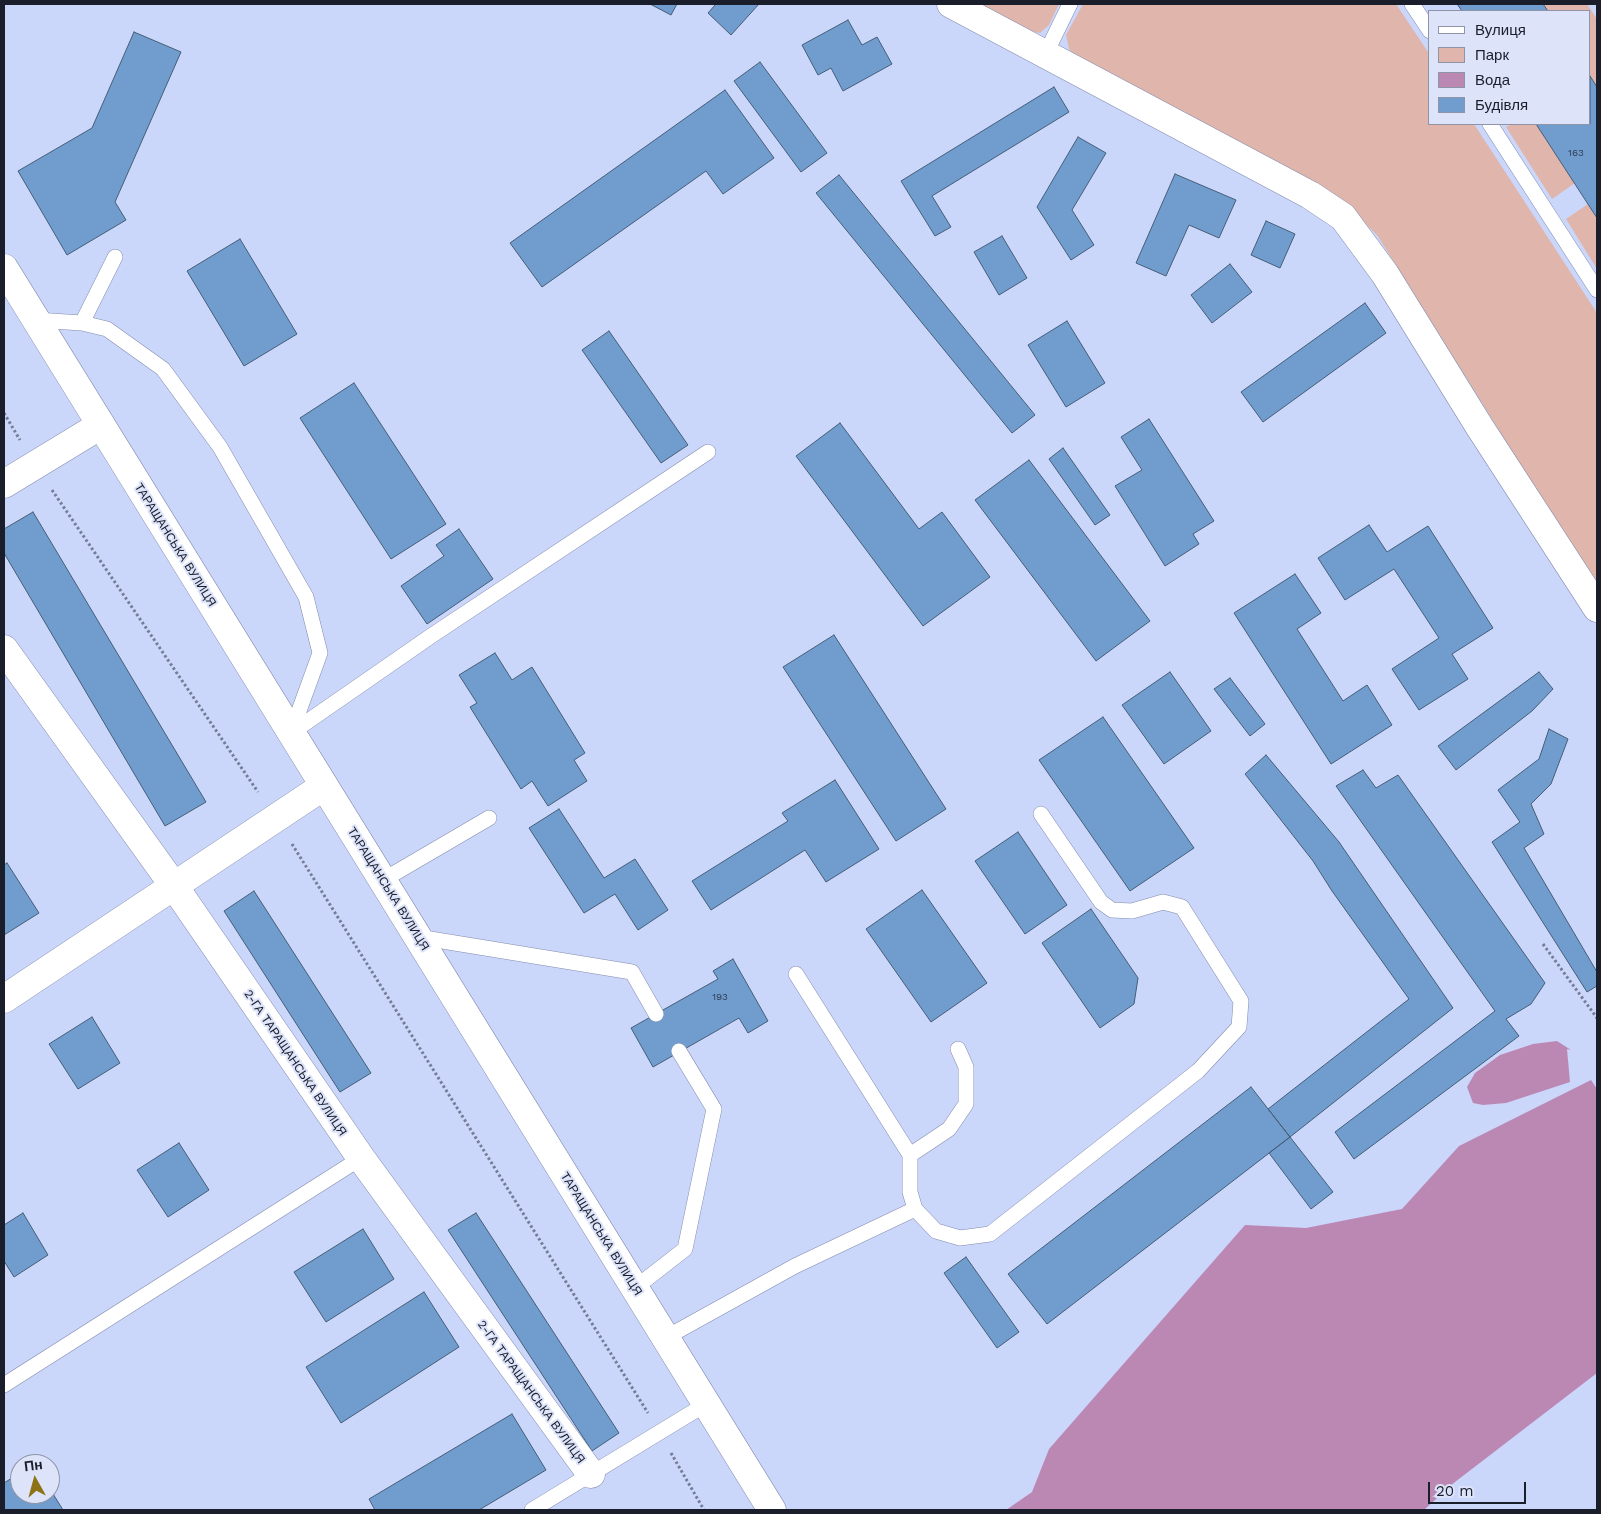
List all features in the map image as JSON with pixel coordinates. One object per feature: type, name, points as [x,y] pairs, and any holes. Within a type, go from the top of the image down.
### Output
[{"type":"street","points":[[951,4],[1310,195],[1343,217],[1385,274],[1479,426],[1597,608]]},
{"type":"street","name":"ТАРАЩАНСЬКА ВУЛИЦЯ","points":[[4,268],[772,1510]]},
{"type":"street","points":[[4,484],[101,425]]},
{"type":"street","name":"2-ГА ТАРАЩАНСЬКА ВУЛИЦЯ","points":[[4,649],[174,886],[360,1158],[591,1474]]},
{"type":"street","points":[[4,999],[324,786]]},
{"type":"lane","points":[[1046,53],[1070,4]]},
{"type":"lane","points":[[1412,4],[1428,28]]},
{"type":"lane","points":[[1491,125],[1597,290]]},
{"type":"lane","points":[[82,322],[115,258]]},
{"type":"lane","points":[[36,320],[82,322],[107,329],[163,369],[220,447],[306,597],[320,654],[291,733]]},
{"type":"lane","points":[[291,733],[431,636],[708,452]]},
{"type":"lane","points":[[796,974],[910,1155],[910,1192],[915,1209],[936,1231],[960,1238],[990,1234],[1198,1071],[1239,1027],[1241,1001],[1182,907],[1162,902],[1132,911],[1112,910],[1101,902],[1041,814]]},
{"type":"lane","points":[[382,880],[489,818]]},
{"type":"lane","points":[[418,938],[632,972],[656,1014]]},
{"type":"lane","points":[[910,1155],[949,1129],[966,1104],[966,1067],[958,1049]]},
{"type":"lane","points":[[634,1288],[685,1249],[714,1109],[679,1052]]},
{"type":"lane","points":[[4,1385],[360,1158]]},
{"type":"lane","points":[[665,1338],[795,1266],[915,1209]]},
{"type":"lane","points":[[532,1510],[706,1404]]},
{"type":"path","points":[[4,413],[35,464],[276,818],[660,1432],[704,1510]]},
{"type":"path","points":[[1543,944],[1597,1018]]},
{"type":"green space","points":[[979,4],[1059,4],[1049,25],[1040,33],[1030,31]]},
{"type":"green space","points":[[1083,4],[1396,4],[1428,52],[1428,125],[1475,125],[1597,313],[1597,587],[1377,235],[1349,208],[1076,58],[1069,49],[1066,35]]},
{"type":"green space","points":[[1543,4],[1587,4],[1591,10],[1547,10]]},
{"type":"green space","points":[[1591,10],[1597,19],[1597,87],[1591,78]]},
{"type":"green space","points":[[1510,125],[1537,125],[1575,183],[1552,199],[1506,127]]},
{"type":"green space","points":[[1588,204],[1597,218],[1597,269],[1566,219]]},
{"type":"water","points":[[1557,1041],[1571,1050],[1567,1049],[1570,1082],[1506,1103],[1483,1105],[1473,1103],[1467,1087],[1475,1073],[1500,1055],[1533,1044]]},
{"type":"water","points":[[1591,1080],[1597,1089],[1597,1373],[1455,1482],[1424,1510],[1006,1510],[1032,1492],[1049,1449],[1245,1225],[1306,1228],[1402,1209],[1459,1146]]},
{"type":"building","points":[[650,4],[677,4],[671,15]]},
{"type":"building","points":[[716,4],[759,4],[731,35],[708,13]]},
{"type":"building","points":[[1457,4],[1543,4],[1547,10],[1461,10]]},
{"type":"building","points":[[848,20],[862,45],[877,37],[892,64],[843,91],[831,68],[818,75],[802,45]]},
{"type":"building","points":[[134,32],[181,52],[115,202],[126,220],[67,255],[18,171],[92,128]]},
{"type":"building","points":[[760,62],[827,153],[801,172],[734,81]]},
{"type":"building","points":[[1591,78],[1597,87],[1597,218],[1537,125],[1591,125]]},
{"type":"building","points":[[1054,87],[1069,112],[932,196],[951,227],[935,236],[901,181]]},
{"type":"building","points":[[725,90],[774,158],[723,194],[706,171],[542,287],[510,243]]},
{"type":"building","points":[[1078,137],[1106,153],[1072,210],[1094,245],[1071,260],[1037,207]]},
{"type":"building","points":[[1175,174],[1236,200],[1219,238],[1189,225],[1166,276],[1136,263]]},
{"type":"building","points":[[839,175],[1035,415],[1012,433],[816,193]]},
{"type":"building","points":[[1266,221],[1295,234],[1280,268],[1251,255]]},
{"type":"building","points":[[1002,236],[1027,278],[999,295],[974,252]]},
{"type":"building","points":[[240,239],[297,334],[244,366],[187,271]]},
{"type":"building","points":[[1230,264],[1252,292],[1212,323],[1191,295]]},
{"type":"building","points":[[1365,303],[1386,333],[1263,422],[1241,392]]},
{"type":"building","points":[[1067,321],[1105,383],[1066,407],[1028,345]]},
{"type":"building","points":[[609,331],[688,445],[661,463],[582,350]]},
{"type":"building","points":[[354,383],[446,524],[391,559],[300,418]]},
{"type":"building","points":[[1149,419],[1214,521],[1193,534],[1199,544],[1165,566],[1115,486],[1142,470],[1121,437]]},
{"type":"building","points":[[840,423],[919,529],[942,512],[990,577],[923,626],[796,456]]},
{"type":"building","points":[[1063,448],[1110,515],[1095,525],[1049,459]]},
{"type":"building","points":[[1029,460],[1150,621],[1096,661],[975,500]]},
{"type":"building","points":[[33,512],[206,802],[165,826],[4,553],[4,529]]},
{"type":"building","points":[[1369,525],[1387,552],[1428,526],[1493,628],[1452,654],[1468,679],[1419,710],[1392,669],[1439,638],[1394,569],[1345,600],[1318,558]]},
{"type":"building","points":[[459,529],[493,579],[427,624],[401,586],[444,556],[436,545]]},
{"type":"building","points":[[1295,574],[1321,613],[1297,629],[1343,701],[1367,685],[1392,725],[1331,764],[1234,613]]},
{"type":"building","points":[[834,635],[946,809],[896,841],[783,667]]},
{"type":"building","points":[[495,653],[512,680],[532,667],[585,753],[574,760],[587,781],[548,806],[532,781],[521,789],[470,707],[477,703],[459,675]]},
{"type":"building","points":[[1170,672],[1211,731],[1164,764],[1122,705]]},
{"type":"building","points":[[1539,672],[1553,689],[1532,711],[1456,770],[1438,746]]},
{"type":"building","points":[[1230,678],[1265,724],[1250,736],[1214,689]]},
{"type":"building","points":[[1103,717],[1194,848],[1130,891],[1039,760]]},
{"type":"building","points":[[1549,729],[1568,739],[1551,784],[1531,804],[1544,834],[1524,848],[1597,972],[1597,986],[1587,992],[1492,842],[1520,822],[1498,790],[1539,759]]},
{"type":"building","points":[[1266,755],[1339,842],[1453,1008],[1290,1137],[1268,1109],[1409,999],[1332,891],[1313,861],[1245,774]]},
{"type":"building","points":[[1363,770],[1376,788],[1398,775],[1545,983],[1531,1004],[1506,1019],[1519,1036],[1354,1159],[1335,1132],[1495,1011],[1336,786]]},
{"type":"building","points":[[835,780],[879,849],[826,882],[805,850],[711,910],[692,881],[788,821],[782,813]]},
{"type":"building","points":[[559,809],[604,878],[635,859],[668,910],[638,930],[615,894],[584,913],[529,828]]},
{"type":"building","points":[[1018,832],[1067,905],[1025,934],[975,861]]},
{"type":"building","points":[[7,863],[39,913],[4,935],[4,865]]},
{"type":"building","points":[[922,890],[987,983],[931,1022],[866,929]]},
{"type":"building","points":[[254,891],[371,1073],[340,1092],[224,911]]},
{"type":"building","points":[[1091,909],[1138,978],[1134,1004],[1100,1028],[1042,943]]},
{"type":"building","points":[[733,959],[768,1021],[748,1033],[739,1018],[653,1067],[631,1028],[718,979],[713,971]]},
{"type":"building","points":[[92,1017],[120,1063],[78,1089],[49,1044]]},
{"type":"building","points":[[1251,1087],[1290,1137],[1047,1324],[1008,1274]]},
{"type":"building","points":[[1290,1137],[1333,1192],[1311,1209],[1269,1153]]},
{"type":"building","points":[[179,1143],[209,1190],[168,1217],[137,1170]]},
{"type":"building","points":[[23,1213],[48,1255],[14,1277],[4,1261],[4,1225]]},
{"type":"building","points":[[476,1213],[619,1433],[592,1451],[448,1230]]},
{"type":"building","points":[[363,1229],[394,1279],[326,1322],[294,1272]]},
{"type":"building","points":[[966,1257],[1019,1332],[997,1348],[944,1273]]},
{"type":"building","points":[[424,1292],[459,1347],[341,1423],[306,1367]]},
{"type":"building","points":[[512,1414],[546,1470],[479,1510],[375,1510],[369,1499]]},
{"type":"building","points":[[10,1479],[10,1504],[59,1504],[63,1510],[4,1510],[4,1483]]}]
